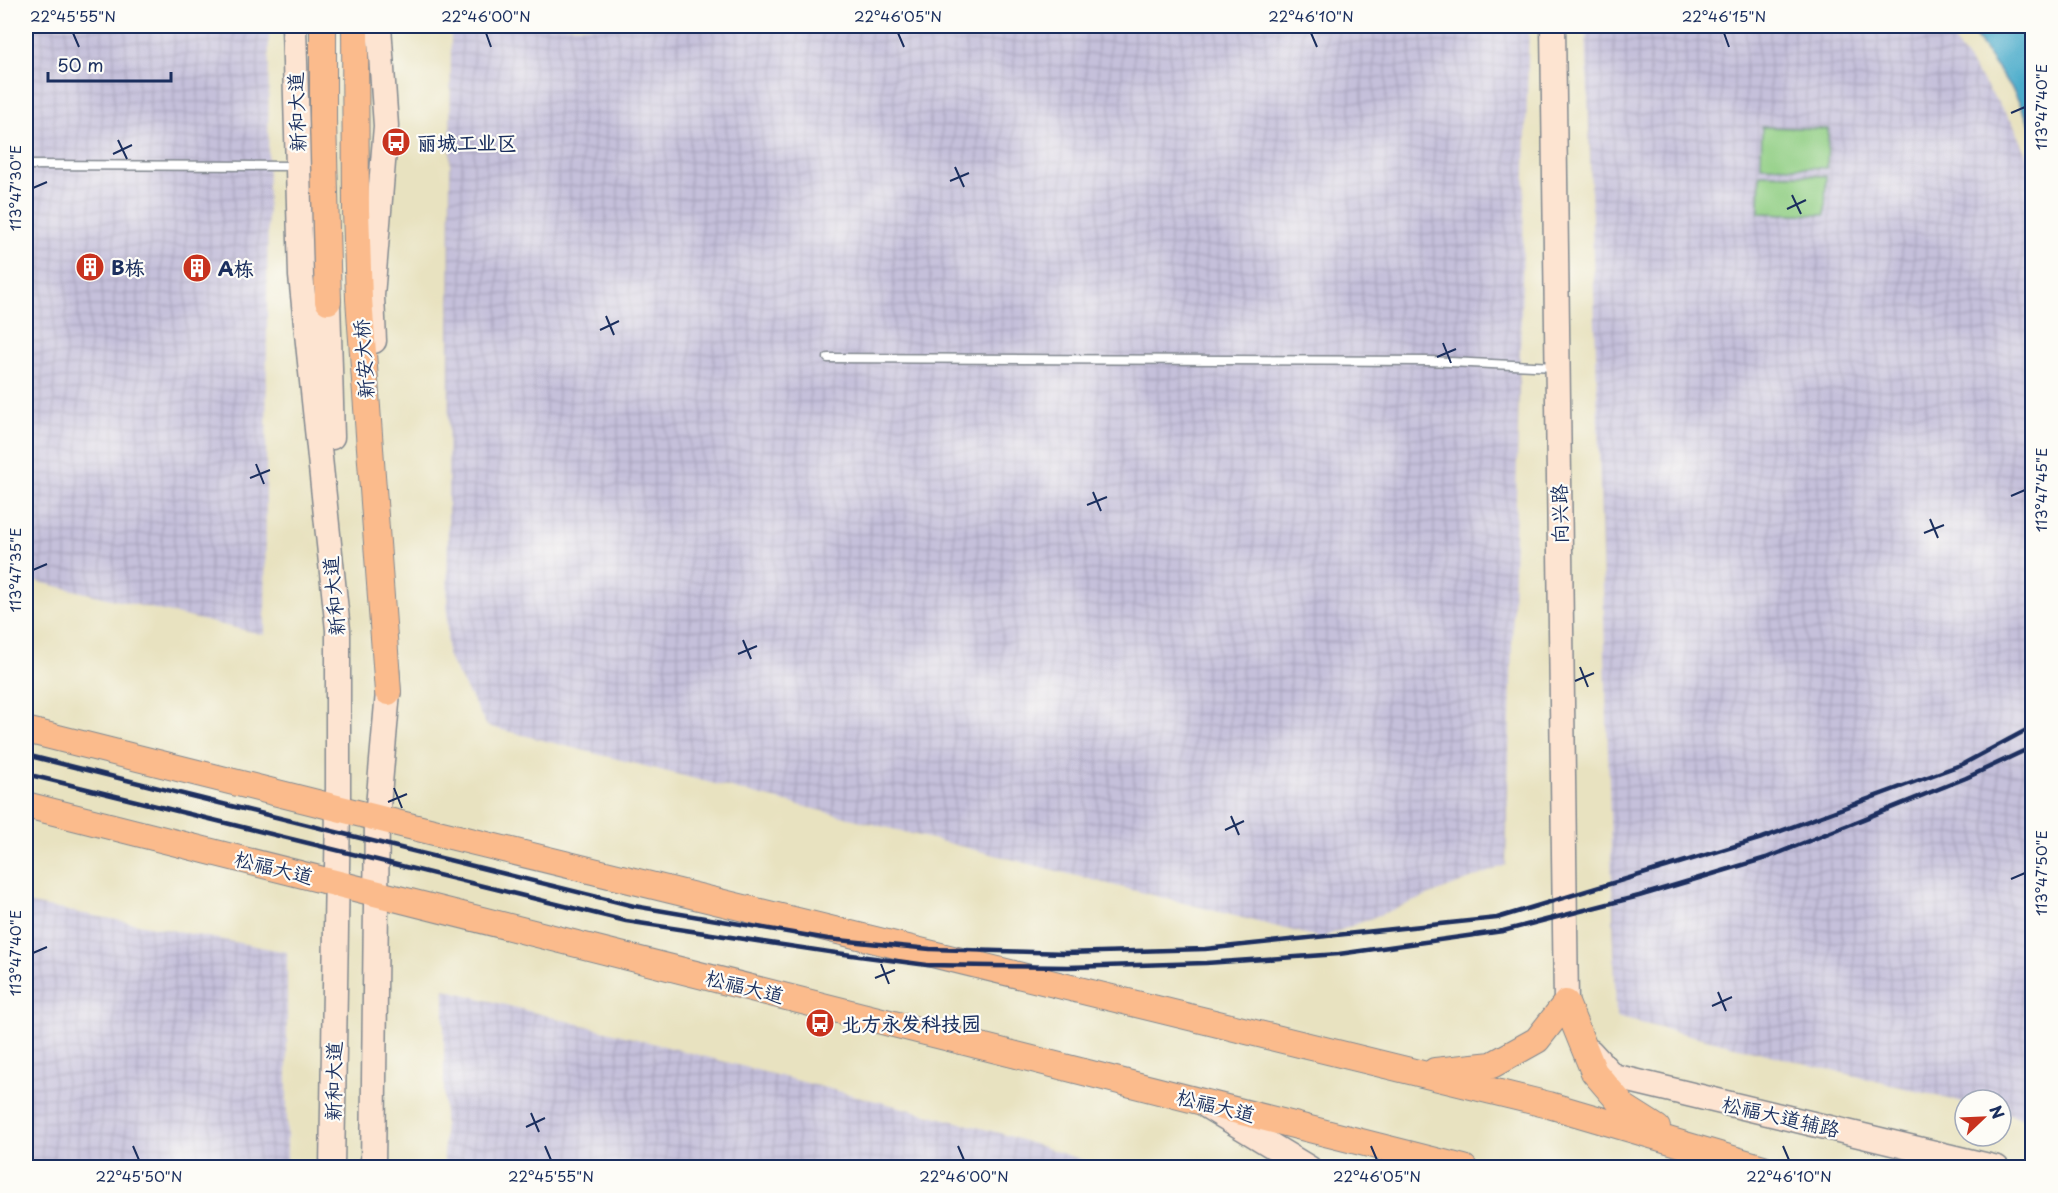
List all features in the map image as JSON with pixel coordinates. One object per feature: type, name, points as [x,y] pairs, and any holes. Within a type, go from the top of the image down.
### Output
[{"type":"main road","name":"新和大道","points":[[294,26],[301,276],[338,630],[338,808],[332,1167]]},
{"type":"main road","name":"新安大桥","points":[[323,26],[323,120],[338,630]]},
{"type":"main road","name":"新安大桥","points":[[356,26],[358,299],[388,692]]},
{"type":"main road","points":[[374,1167],[377,818],[388,692],[372,296],[386,126],[379,26]]},
{"type":"main road","name":"向兴路","points":[[1553,26],[1566,1003]]},
{"type":"main road","points":[[26,730],[1549,1105],[1763,1167]]},
{"type":"main road","name":"松福大道","points":[[26,805],[1464,1167]]},
{"type":"main road","points":[[1566,1003],[1579,1040],[1594,1072],[1624,1107],[1680,1143]]},
{"type":"main road","points":[[1418,1073],[1492,1065],[1537,1040],[1566,1003]]},
{"type":"main road","name":"松福大道辅路","points":[[1579,1040],[1612,1076],[1997,1167]]},
{"type":"main road","points":[[1195,1100],[1309,1167]]},
{"type":"lane","points":[[26,165],[298,166]]},
{"type":"lane","points":[[828,358],[1429,361],[1557,367]]},
{"type":"shaded area","points":[[26,26],[269,26],[265,635],[26,579]]},
{"type":"shaded area","points":[[451,26],[1529,26],[1506,865],[1321,938],[487,726],[447,655]]},
{"type":"shaded area","points":[[1586,26],[1943,26],[2014,125],[2032,166],[2032,1120],[2013,1115],[2013,1088],[1953,1088],[1953,1100],[1616,1017]]},
{"type":"shaded area","points":[[26,903],[287,952],[287,1167],[26,1167]]},
{"type":"shaded area","points":[[444,989],[1000,1133],[1104,1167],[444,1167]]},
{"type":"green space","points":[[1762,127],[1828,129],[1827,168],[1761,166]]},
{"type":"green space","points":[[1760,174],[1826,176],[1825,215],[1759,213]]},
{"type":"water","points":[[1968,26],[2032,26],[2032,128],[2014,92]]},
{"type":"railway","points":[[26,755],[634,906],[828,939],[930,949],[1065,953],[1205,949],[1497,918],[1762,838],[1963,764],[2032,727]]},
{"type":"railway","points":[[26,774],[626,921],[927,965],[1068,967],[1206,963],[1339,954],[1503,931],[1639,896],[1766,858],[1966,778],[2032,747]]},
{"type":"place","name":"丽城工业区","points":[[396,142]]},
{"type":"place","name":"B栋","points":[[90,267]]},
{"type":"place","name":"A栋","points":[[197,268]]},
{"type":"place","name":"北方永发科技园","points":[[820,1023]]}]
